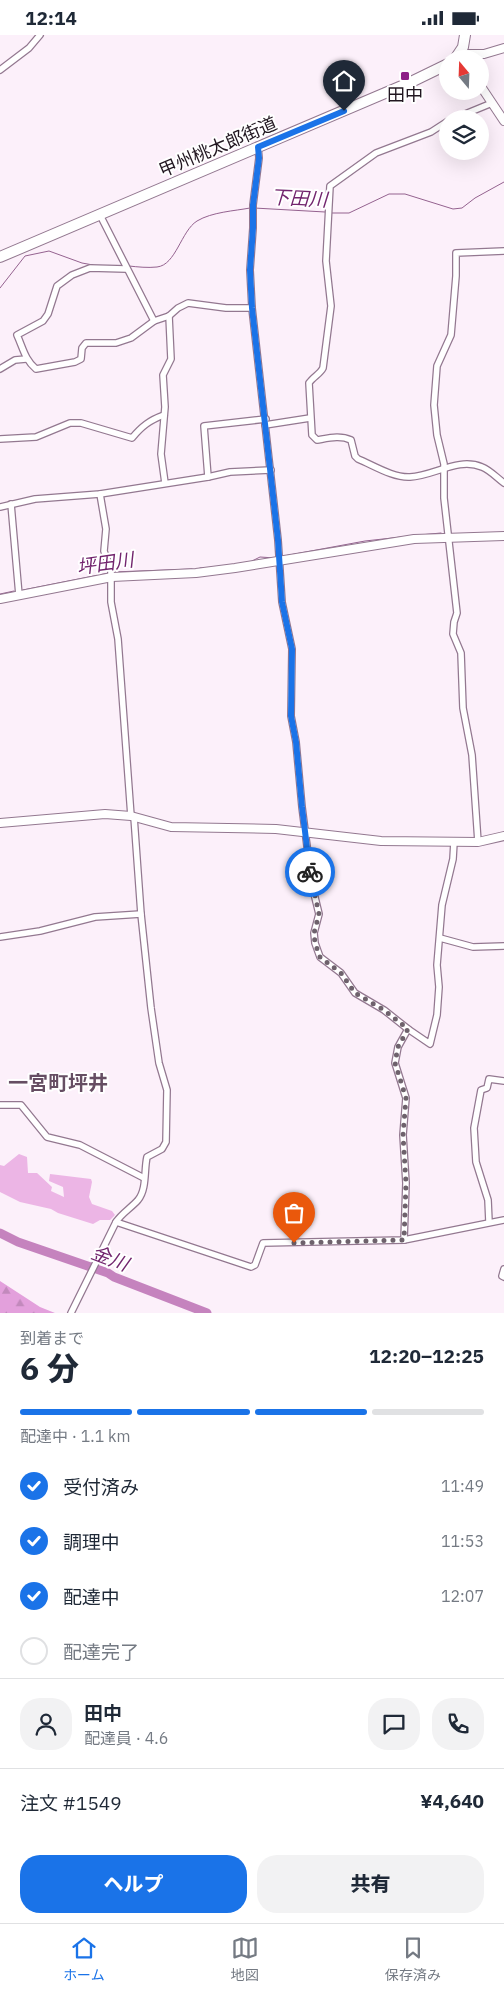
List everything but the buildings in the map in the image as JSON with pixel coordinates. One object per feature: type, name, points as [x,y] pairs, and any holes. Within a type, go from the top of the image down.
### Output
[{"type":"highway","points":[[461,50],[465,35]]},
{"type":"highway","name":"甲州桃太郎街道","points":[[0,257],[439,69]]},
{"type":"street","points":[[0,70],[29,48],[40,35]]},
{"type":"street","points":[[489,52],[504,48]]},
{"type":"street","points":[[489,98],[504,121]]},
{"type":"street","points":[[475,110],[492,103]]},
{"type":"street","points":[[439,127],[431,132],[376,153],[330,186],[326,261],[331,305],[323,368],[321,373],[313,377],[308,383],[312,435],[317,440],[345,437],[351,440],[355,456],[358,459],[405,477],[417,477],[456,465],[470,464],[483,467],[504,483]]},
{"type":"street","points":[[258,147],[259,158],[253,208],[250,270],[252,308],[271,470],[282,602],[292,649],[291,716],[296,742],[312,885],[319,914],[314,938],[318,953],[326,962],[341,973],[355,993],[384,1010],[430,1044],[436,1015],[442,905],[453,859],[454,842]]},
{"type":"street","points":[[100,215],[154,321]]},
{"type":"street","points":[[478,842],[472,755],[463,708],[461,653],[453,634],[457,613],[444,498],[444,469],[437,435],[434,391],[437,366],[451,335],[456,253],[504,251]]},
{"type":"street","points":[[125,267],[90,268],[72,275],[57,286],[48,314],[43,321],[17,335],[26,359],[36,369],[75,363],[81,359],[82,347],[86,343],[123,341],[139,334],[154,321],[169,316],[178,308],[188,303],[226,308],[252,308]]},
{"type":"street","points":[[165,483],[161,454],[164,415],[163,375],[171,359],[169,316]]},
{"type":"street","points":[[0,369],[15,360],[26,359]]},
{"type":"street","points":[[0,439],[36,437],[70,423],[81,423],[132,438],[152,419],[164,415]]},
{"type":"street","points":[[208,477],[204,426],[310,418]]},
{"type":"street","points":[[0,507],[34,499],[100,494],[230,472],[271,470]]},
{"type":"street","points":[[71,1313],[114,1224],[122,1213],[139,1199],[148,1157],[162,1149],[166,1142],[167,1090],[159,1063],[140,913],[118,639],[111,602],[112,574],[104,551],[106,529],[100,494]]},
{"type":"street","points":[[11,504],[18,595]]},
{"type":"street","points":[[0,599],[112,574],[196,573],[374,545],[449,537],[504,536]]},
{"type":"street","points":[[0,823],[106,814],[133,817],[171,827],[305,831],[381,841],[478,842],[504,837]]},
{"type":"street","points":[[0,937],[40,931],[95,917],[140,913]]},
{"type":"street","points":[[440,938],[473,947],[504,946]]},
{"type":"street","points":[[404,1240],[406,1183],[403,1135],[406,1098],[395,1063],[398,1047],[408,1029]]},
{"type":"street","points":[[490,1222],[488,1200],[476,1162],[474,1128],[481,1090],[487,1087],[490,1079],[504,1081]]},
{"type":"street","points":[[0,1105],[21,1105],[47,1137],[80,1145],[144,1178]]},
{"type":"street","points":[[114,1224],[251,1267],[255,1265],[263,1243],[404,1240],[504,1219]]},
{"type":"street","points":[[504,1269],[502,1276],[504,1277]]},
{"type":"green space","points":[[0,1281],[40,1307],[55,1313],[0,1313]]},
{"type":"shaded area","points":[[19,1154],[27,1157],[28,1173],[37,1173],[52,1187],[51,1191],[64,1197],[63,1187],[49,1181],[50,1174],[91,1179],[89,1197],[92,1204],[112,1211],[115,1215],[110,1220],[100,1220],[93,1224],[51,1209],[20,1202],[0,1192],[0,1165],[4,1166]]},
{"type":"waterway","name":"下田川","points":[[332,213],[349,213],[389,194],[405,194],[453,209],[462,208],[475,198],[504,182]]},
{"type":"waterway","name":"下田川","points":[[129,266],[157,267],[164,265],[174,254],[191,226],[197,221],[216,214],[250,208]]},
{"type":"waterway","name":"下田川","points":[[254,208],[325,212]]},
{"type":"waterway","name":"下田川","points":[[0,288],[25,256],[49,251],[93,265]]},
{"type":"waterway","name":"坪田川","points":[[420,535],[441,533]]},
{"type":"waterway","name":"坪田川","points":[[284,556],[365,541],[401,537]]},
{"type":"waterway","name":"坪田川","points":[[252,561],[260,557],[275,558]]},
{"type":"waterway","name":"坪田川","points":[[200,568],[209,568]]},
{"type":"waterway","name":"坪田川","points":[[113,572],[192,569]]},
{"type":"waterway","name":"坪田川","points":[[23,590],[109,573]]},
{"type":"waterway","name":"坪田川","points":[[0,594],[14,591]]},
{"type":"waterway","name":"金川","points":[[0,1233],[18,1242],[108,1273],[207,1313]]},
{"type":"way so far","points":[[294,1243],[404,1240],[406,1183],[403,1135],[406,1094],[395,1063],[396,1052],[408,1029],[384,1010],[355,993],[341,973],[320,957],[314,938],[319,914],[310,872]]},
{"type":"place","name":"田中","points":[[405,76]]},
{"type":"district","name":"一宮町坪井","points":[[58,1083]]},
{"type":"route","points":[[310,872],[296,742],[291,716],[292,649],[282,602],[278,540],[265,425],[266,419],[252,308],[250,270],[253,228],[252,210],[259,158],[258,147],[344,111]]}]
